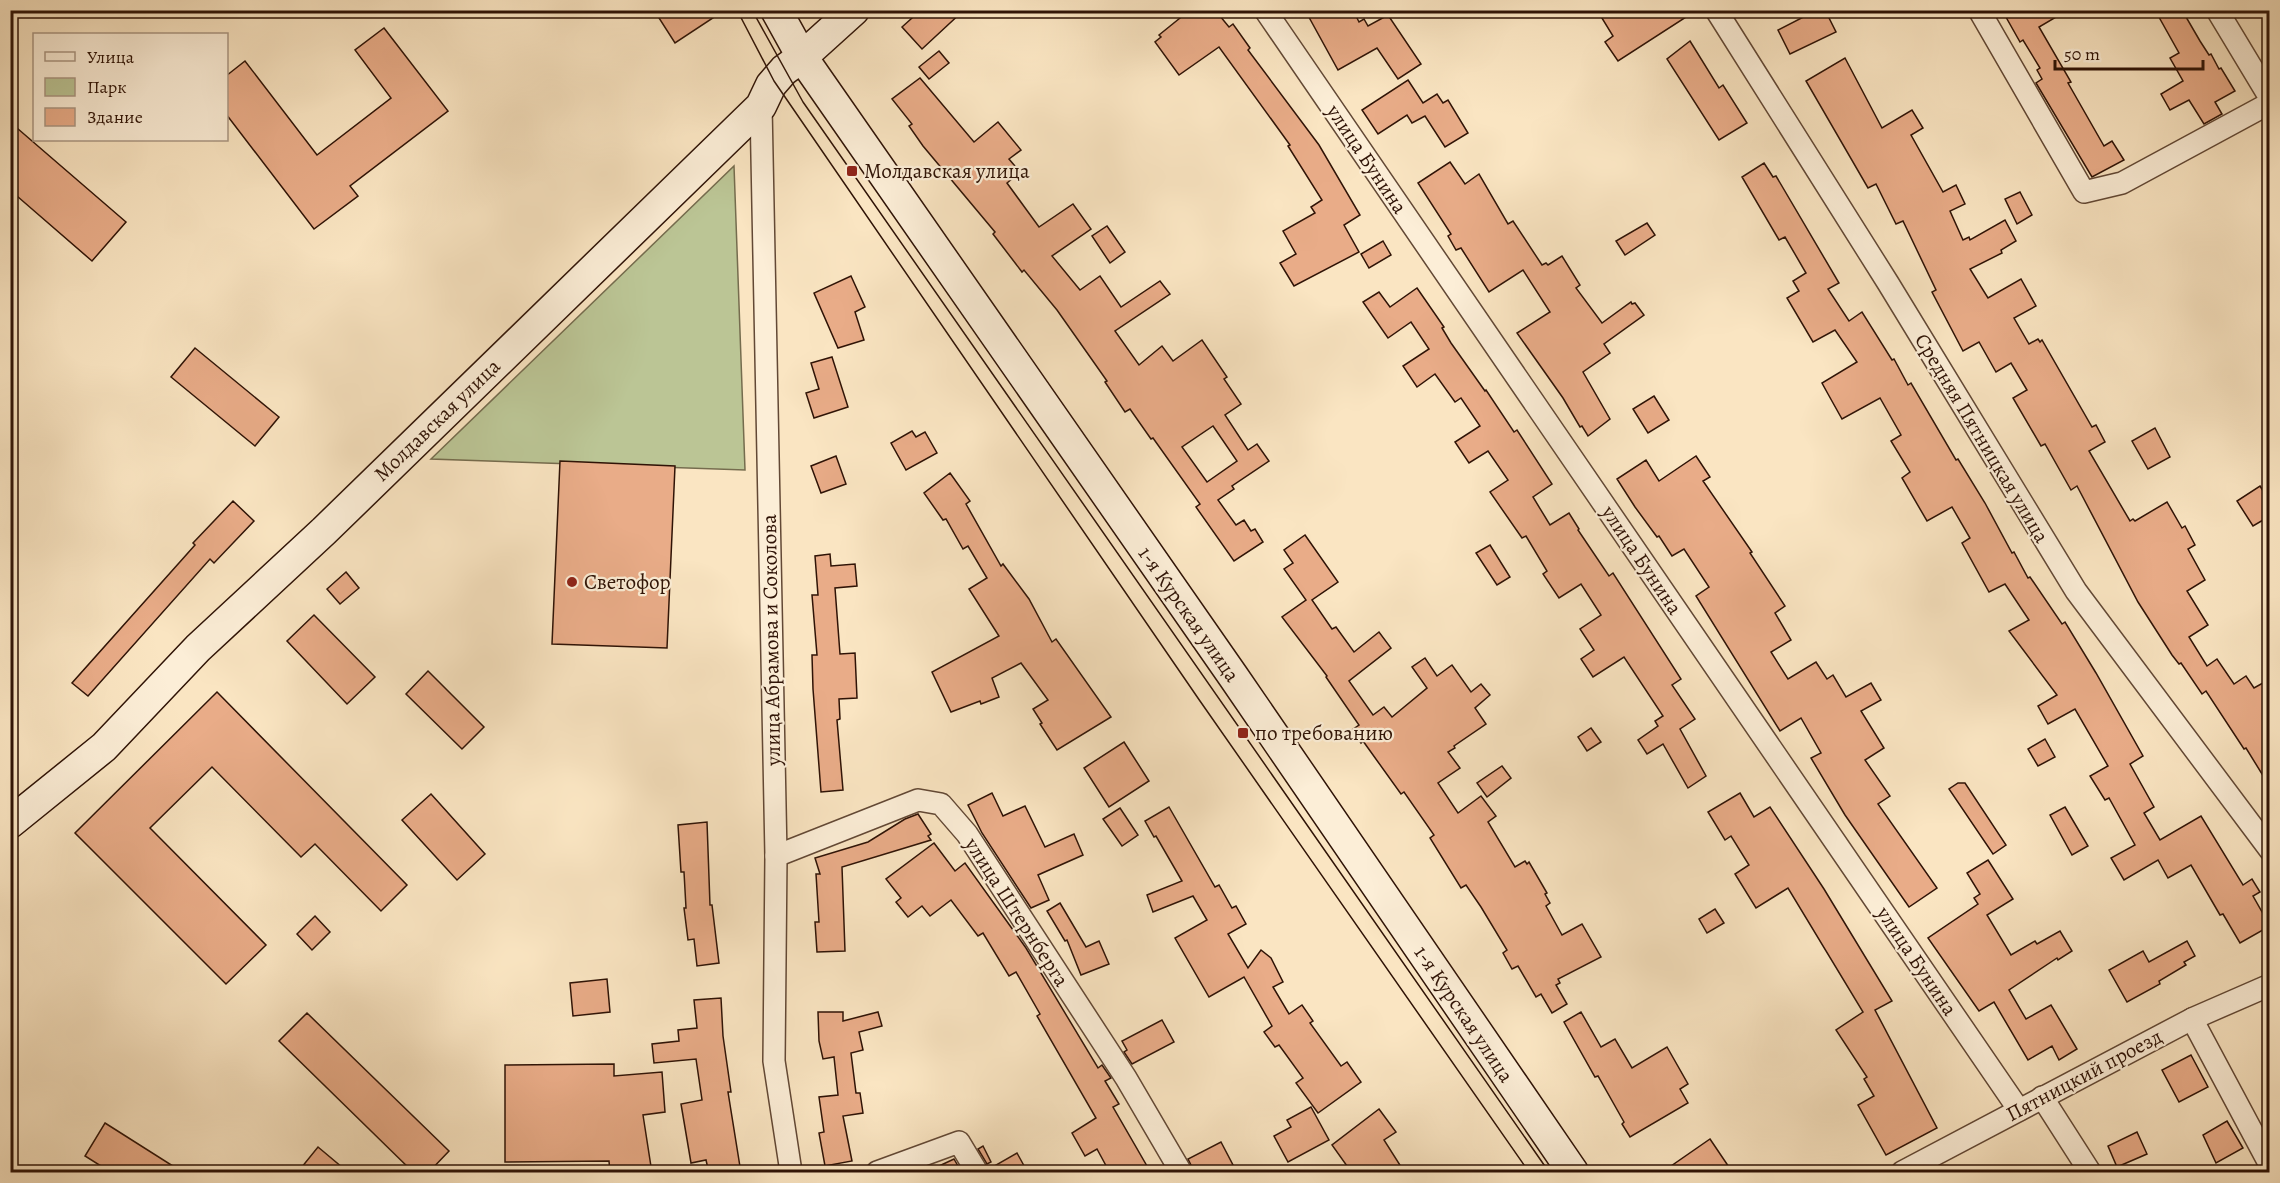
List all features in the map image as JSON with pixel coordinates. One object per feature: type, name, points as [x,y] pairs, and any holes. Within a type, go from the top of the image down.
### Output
[{"type":"street","points":[[776,10],[802,57]]},
{"type":"street","name":"Молдавская улица","points":[[10,823],[104,747],[198,648],[324,531],[761,106],[771,85],[779,76],[854,10]]},
{"type":"street","name":"улица Бунина","points":[[1265,10],[2019,1110]]},
{"type":"street","name":"Средняя Пятницкая улица","points":[[1716,10],[1894,293],[2076,591],[2270,850]]},
{"type":"street","points":[[1978,10],[2084,192],[2122,183],[2270,103]]},
{"type":"street","points":[[2217,10],[2270,98]]},
{"type":"street","name":"1-я Курская улица","points":[[802,57],[1226,666],[1573,1173]]},
{"type":"street","name":"улица Абрамова и Соколова","points":[[761,106],[776,855],[774,1061],[791,1173]]},
{"type":"street","name":"улица Штернберга","points":[[776,855],[918,800],[941,804],[967,834],[1126,1078],[1181,1173]]},
{"type":"street","name":"Пятницкий проезд","points":[[1916,1170],[2042,1097],[2192,1019],[2270,985]]},
{"type":"street","points":[[2192,1019],[2270,1165]]},
{"type":"street","points":[[2042,1097],[2090,1173]]},
{"type":"street","points":[[877,1173],[959,1142],[977,1173]]},
{"type":"green space","points":[[734,166],[745,470],[431,459]]},
{"type":"building","points":[[671,10],[725,10],[675,43],[659,18]]},
{"type":"building","points":[[921,10],[964,10],[922,49],[902,27]]},
{"type":"building","points":[[1190,10],[1215,10],[1229,27],[1233,24],[1250,48],[1248,50],[1319,145],[1360,215],[1344,225],[1359,252],[1294,286],[1280,263],[1296,254],[1283,231],[1315,213],[1311,207],[1322,200],[1288,146],[1290,145],[1219,47],[1179,75],[1155,42],[1161,37],[1159,35]]},
{"type":"building","points":[[1305,10],[1353,10],[1359,22],[1364,19],[1368,26],[1388,15],[1421,64],[1398,79],[1377,48],[1338,70]]},
{"type":"building","points":[[1597,10],[1697,10],[1618,61],[1605,42],[1613,36]]},
{"type":"building","points":[[1817,10],[1825,10],[1836,32],[1790,54],[1778,30]]},
{"type":"building","points":[[2002,10],[2068,10],[2039,27],[2104,146],[2112,141],[2124,160],[2092,177],[2036,83],[2042,79],[2037,70],[2040,68],[2023,40],[2020,42]]},
{"type":"building","points":[[2155,10],[2182,10],[2209,55],[2211,54],[2235,91],[2215,102],[2222,114],[2204,124],[2189,100],[2170,110],[2161,94],[2183,81],[2170,58],[2179,53]]},
{"type":"building","points":[[384,28],[448,111],[350,186],[358,196],[314,229],[228,117],[228,74],[245,61],[317,155],[391,98],[355,50]]},
{"type":"building","points":[[1690,41],[1719,88],[1723,85],[1747,123],[1719,140],[1667,59]]},
{"type":"building","points":[[939,51],[949,63],[929,79],[919,67]]},
{"type":"building","points":[[1845,58],[1882,128],[1912,110],[1923,128],[1911,135],[1943,192],[1956,185],[1965,204],[1950,211],[1963,240],[1969,237],[1970,240],[2005,220],[2016,241],[2001,250],[2002,253],[1970,269],[1988,298],[2021,279],[2036,306],[2014,318],[2029,344],[2038,339],[2040,342],[2042,340],[2092,427],[2096,425],[2105,442],[2089,451],[2130,521],[2133,519],[2135,521],[2167,502],[2182,528],[2185,526],[2195,545],[2188,549],[2205,580],[2187,591],[2208,625],[2189,637],[2207,666],[2217,659],[2234,684],[2246,676],[2254,688],[2270,679],[2270,787],[2206,691],[2202,694],[2181,663],[2179,664],[2172,655],[2138,602],[2077,486],[2071,490],[2045,444],[2041,446],[2013,398],[2027,390],[2011,363],[1996,372],[1979,342],[1963,351],[1932,292],[1936,290],[1903,221],[1896,224],[1876,184],[1868,188],[1806,81]]},
{"type":"building","points":[[920,78],[974,142],[998,122],[1021,150],[1009,159],[1020,172],[1007,183],[1039,227],[1073,204],[1091,229],[1052,256],[1080,290],[1100,276],[1121,307],[1160,281],[1170,294],[1115,331],[1139,365],[1162,346],[1173,361],[1202,340],[1227,377],[1224,379],[1241,404],[1225,415],[1248,450],[1257,444],[1269,461],[1232,486],[1234,489],[1218,500],[1236,525],[1244,520],[1251,531],[1255,529],[1263,542],[1234,561],[1196,507],[1200,504],[1153,438],[1151,439],[1130,409],[1125,412],[1105,382],[1107,381],[1057,310],[1024,270],[1022,272],[993,234],[995,232],[923,146],[909,126],[912,124],[892,99]],"holes":[[[1213,426],[1237,461],[1207,482],[1182,447]]]},
{"type":"building","points":[[1408,80],[1423,103],[1437,94],[1443,103],[1448,100],[1468,133],[1445,147],[1425,116],[1412,123],[1407,115],[1378,134],[1362,110]]},
{"type":"building","points":[[10,122],[126,222],[92,261],[10,190]]},
{"type":"building","points":[[1450,162],[1465,184],[1479,174],[1508,224],[1513,221],[1542,265],[1546,263],[1548,265],[1562,256],[1580,285],[1576,288],[1602,323],[1631,302],[1635,303],[1644,315],[1604,344],[1610,353],[1583,372],[1610,419],[1588,436],[1517,333],[1550,312],[1523,270],[1489,292],[1461,248],[1456,250],[1448,236],[1451,234],[1418,183]]},
{"type":"building","points":[[1764,163],[1773,177],[1776,176],[1839,283],[1828,289],[1849,321],[1862,312],[1892,360],[1894,359],[1908,385],[1911,383],[2028,578],[2030,577],[2062,624],[2065,622],[2096,673],[2143,756],[2130,764],[2154,807],[2144,813],[2160,840],[2201,816],[2243,885],[2252,879],[2260,892],[2253,896],[2270,926],[2240,943],[2223,914],[2220,915],[2191,865],[2168,878],[2158,860],[2124,880],[2111,858],[2135,845],[2109,798],[2105,800],[2090,776],[2108,766],[2075,709],[2048,724],[2038,706],[2057,695],[2009,631],[2029,620],[2005,584],[1989,592],[1962,543],[1970,538],[1952,507],[1927,521],[1902,478],[1910,472],[1891,441],[1901,435],[1880,398],[1842,419],[1822,383],[1857,362],[1835,330],[1813,342],[1787,298],[1799,291],[1793,281],[1806,273],[1785,237],[1779,240],[1742,177]]},
{"type":"building","points":[[2020,192],[2032,215],[2017,224],[2005,199]]},
{"type":"building","points":[[1647,223],[1655,235],[1625,255],[1616,241]]},
{"type":"building","points":[[1107,226],[1125,252],[1110,263],[1092,236]]},
{"type":"building","points":[[1383,241],[1391,255],[1369,268],[1361,254]]},
{"type":"building","points":[[851,276],[865,307],[855,312],[864,340],[838,348],[814,293]]},
{"type":"building","points":[[1417,288],[1444,327],[1442,328],[1451,343],[1514,432],[1517,430],[1552,484],[1533,497],[1550,525],[1569,513],[1609,576],[1613,573],[1681,679],[1672,685],[1695,719],[1680,729],[1706,776],[1688,788],[1663,744],[1647,754],[1638,740],[1658,726],[1655,721],[1663,716],[1624,657],[1593,677],[1581,659],[1594,650],[1580,629],[1601,615],[1581,584],[1559,598],[1543,574],[1547,571],[1526,536],[1522,538],[1490,492],[1508,480],[1488,451],[1469,463],[1455,442],[1480,426],[1461,398],[1455,402],[1435,374],[1417,387],[1403,366],[1429,349],[1411,322],[1388,338],[1363,302],[1379,292],[1390,307]]},
{"type":"building","points":[[195,348],[279,417],[255,446],[171,377]]},
{"type":"building","points":[[832,357],[848,407],[814,418],[806,393],[819,389],[811,363]]},
{"type":"building","points":[[1654,396],[1669,420],[1648,433],[1633,409]]},
{"type":"building","points":[[2155,428],[2170,457],[2148,469],[2132,441]]},
{"type":"building","points":[[912,431],[916,437],[925,432],[937,453],[906,470],[891,443]]},
{"type":"building","points":[[836,456],[846,484],[821,493],[811,466]]},
{"type":"building","points":[[1696,456],[1710,477],[1703,481],[1752,552],[1750,553],[1785,606],[1775,613],[1791,640],[1771,652],[1788,679],[1816,662],[1827,679],[1833,675],[1846,697],[1871,683],[1881,700],[1861,711],[1884,748],[1865,760],[1890,796],[1878,804],[1937,888],[1909,907],[1845,815],[1811,758],[1821,753],[1801,718],[1780,731],[1696,596],[1709,587],[1684,549],[1672,556],[1617,479],[1646,460],[1659,481]]},
{"type":"building","points":[[560,461],[675,466],[667,648],[552,644]]},
{"type":"building","points":[[950,473],[970,501],[966,504],[1001,566],[1003,564],[1029,599],[1052,642],[1056,639],[1111,717],[1057,750],[1033,709],[1048,700],[1021,663],[992,678],[999,697],[981,704],[980,701],[951,712],[932,672],[999,636],[969,589],[987,578],[968,546],[963,549],[946,519],[943,520],[924,493]]},
{"type":"building","points":[[2260,486],[2270,502],[2270,516],[2253,526],[2237,501]]},
{"type":"building","points":[[233,501],[254,521],[214,563],[210,559],[88,696],[72,683],[195,545],[193,543]]},
{"type":"building","points":[[1305,535],[1338,582],[1312,600],[1332,629],[1336,627],[1354,652],[1379,632],[1391,648],[1349,681],[1373,715],[1384,707],[1392,717],[1427,688],[1412,667],[1425,658],[1437,676],[1452,665],[1471,692],[1481,684],[1490,695],[1475,708],[1486,724],[1448,752],[1460,768],[1438,783],[1458,813],[1481,796],[1496,816],[1488,822],[1515,867],[1525,861],[1527,864],[1529,862],[1547,893],[1545,894],[1550,903],[1546,906],[1562,935],[1582,924],[1601,957],[1558,979],[1560,983],[1556,985],[1567,1004],[1552,1013],[1541,994],[1536,997],[1518,966],[1512,969],[1503,953],[1507,950],[1466,885],[1461,888],[1430,838],[1434,835],[1404,792],[1401,794],[1363,741],[1361,743],[1352,730],[1359,725],[1327,676],[1282,617],[1306,600],[1284,569],[1293,563],[1284,550]]},
{"type":"building","points":[[1490,545],[1510,577],[1497,585],[1476,553]]},
{"type":"building","points":[[830,554],[831,566],[855,564],[857,586],[835,588],[840,654],[855,653],[857,698],[839,699],[840,719],[837,720],[843,790],[821,792],[813,689],[812,655],[817,655],[812,595],[818,595],[815,556]]},
{"type":"building","points":[[346,572],[359,588],[340,604],[327,589]]},
{"type":"building","points":[[314,615],[375,677],[347,704],[287,641]]},
{"type":"building","points":[[428,671],[484,727],[462,749],[406,694]]},
{"type":"building","points":[[217,692],[407,885],[381,911],[315,844],[301,857],[212,767],[150,828],[266,945],[226,984],[75,833]]},
{"type":"building","points":[[1591,728],[1601,742],[1587,751],[1578,737]]},
{"type":"building","points":[[2045,739],[2055,757],[2038,766],[2028,749]]},
{"type":"building","points":[[1124,742],[1149,781],[1109,807],[1084,768]]},
{"type":"building","points":[[1502,766],[1511,778],[1487,797],[1477,783]]},
{"type":"building","points":[[1958,783],[1965,783],[2006,845],[1993,854],[1949,789]]},
{"type":"building","points":[[992,793],[1003,816],[1025,806],[1045,847],[1074,834],[1083,855],[1038,875],[1049,900],[1031,908],[982,833],[968,805]]},
{"type":"building","points":[[1740,793],[1754,817],[1770,807],[1824,889],[1892,1001],[1875,1010],[1937,1128],[1886,1155],[1858,1105],[1874,1096],[1864,1079],[1867,1077],[1836,1030],[1863,1012],[1788,888],[1756,908],[1735,874],[1749,865],[1731,836],[1725,840],[1708,812]]},
{"type":"building","points":[[431,794],[485,854],[457,880],[402,820]]},
{"type":"building","points":[[1169,807],[1215,887],[1219,885],[1232,908],[1236,906],[1246,924],[1228,934],[1248,968],[1261,950],[1271,958],[1283,982],[1273,987],[1289,1014],[1302,1005],[1313,1021],[1310,1023],[1341,1066],[1347,1062],[1361,1082],[1318,1113],[1296,1083],[1303,1078],[1279,1045],[1275,1047],[1264,1032],[1272,1026],[1244,977],[1209,997],[1175,938],[1207,920],[1193,896],[1153,912],[1147,895],[1182,881],[1145,821]]},
{"type":"building","points":[[2065,807],[2088,846],[2072,855],[2050,815]]},
{"type":"building","points":[[1120,808],[1138,835],[1122,846],[1103,819]]},
{"type":"building","points":[[918,814],[931,834],[928,836],[931,840],[842,867],[845,951],[817,952],[815,922],[819,922],[816,874],[820,874],[815,858],[868,842],[905,819]]},
{"type":"building","points":[[707,822],[710,905],[712,905],[719,963],[697,966],[694,939],[688,940],[684,908],[686,908],[684,872],[681,872],[678,825]]},
{"type":"building","points":[[934,843],[955,871],[965,863],[1026,948],[1098,1068],[1102,1065],[1111,1078],[1105,1081],[1119,1104],[1113,1107],[1151,1173],[1110,1173],[1097,1149],[1085,1156],[1072,1133],[1096,1118],[1037,1016],[1040,1014],[1016,972],[1009,976],[983,933],[978,936],[951,900],[930,916],[922,906],[908,917],[896,902],[901,898],[886,879]]},
{"type":"building","points":[[1988,860],[2013,899],[1987,915],[2011,955],[2035,941],[2037,944],[2060,931],[2072,951],[2058,960],[2057,958],[2009,990],[2026,1019],[2051,1005],[2077,1049],[2059,1060],[2052,1046],[2028,1060],[1994,1002],[1979,1011],[1928,938],[1978,904],[1974,898],[1980,894],[1967,873]]},
{"type":"building","points":[[1060,903],[1086,947],[1099,941],[1109,964],[1081,975],[1067,940],[1065,941],[1047,911]]},
{"type":"building","points":[[1715,909],[1724,923],[1707,933],[1699,919]]},
{"type":"building","points":[[315,916],[330,932],[312,950],[297,934]]},
{"type":"building","points":[[2187,941],[2195,956],[2184,962],[2186,965],[2159,981],[2160,984],[2127,1002],[2109,970],[2143,951],[2149,962]]},
{"type":"building","points":[[607,979],[610,1012],[573,1016],[570,983]]},
{"type":"building","points":[[721,998],[723,1036],[731,1092],[728,1092],[741,1173],[709,1173],[706,1160],[691,1163],[681,1104],[702,1100],[696,1059],[654,1063],[652,1044],[679,1041],[678,1030],[697,1028],[694,1000]]},
{"type":"building","points":[[818,1012],[843,1012],[843,1021],[878,1012],[882,1026],[859,1032],[863,1050],[851,1053],[856,1093],[860,1093],[863,1113],[843,1116],[852,1161],[825,1166],[819,1133],[824,1132],[819,1097],[838,1095],[834,1057],[823,1059],[819,1041]]},
{"type":"building","points":[[1581,1012],[1601,1047],[1615,1039],[1632,1068],[1667,1047],[1688,1084],[1680,1089],[1688,1103],[1630,1137],[1598,1076],[1595,1077],[1564,1022]]},
{"type":"building","points":[[307,1013],[449,1151],[428,1173],[414,1173],[279,1041]]},
{"type":"building","points":[[1162,1020],[1174,1042],[1132,1064],[1124,1052],[1127,1050],[1122,1041]]},
{"type":"building","points":[[2191,1055],[2208,1087],[2179,1102],[2162,1070]]},
{"type":"building","points":[[614,1064],[614,1076],[662,1072],[665,1112],[643,1115],[652,1173],[610,1173],[609,1161],[505,1162],[505,1065]]},
{"type":"building","points":[[1311,1107],[1329,1140],[1288,1162],[1274,1136],[1291,1127],[1287,1120]]},
{"type":"building","points":[[1379,1109],[1396,1132],[1384,1140],[1405,1173],[1352,1173],[1332,1145]]},
{"type":"building","points":[[2227,1121],[2243,1148],[2216,1163],[2203,1135]]},
{"type":"building","points":[[105,1123],[184,1173],[112,1173],[85,1156]]},
{"type":"building","points":[[2137,1132],[2147,1154],[2117,1167],[2108,1146]]},
{"type":"building","points":[[1710,1139],[1733,1173],[1661,1173]]},
{"type":"building","points":[[1221,1142],[1233,1165],[1218,1173],[1195,1173],[1188,1159]]},
{"type":"building","points":[[983,1146],[991,1162],[987,1164],[978,1149]]},
{"type":"building","points":[[318,1147],[349,1173],[297,1173]]},
{"type":"building","points":[[1017,1153],[1028,1173],[990,1173],[989,1169]]},
{"type":"building","points":[[954,1159],[962,1173],[924,1173]]},
{"type":"tram line","points":[[737,10],[774,81],[1200,701],[1529,1172]]},
{"type":"tram line","points":[[752,10],[803,102],[1549,1172]]},
{"type":"place","name":"Молдавская улица","points":[[852,171]]},
{"type":"place","name":"Светофор","points":[[572,582]]},
{"type":"place","name":"по требованию","points":[[1243,733]]}]
